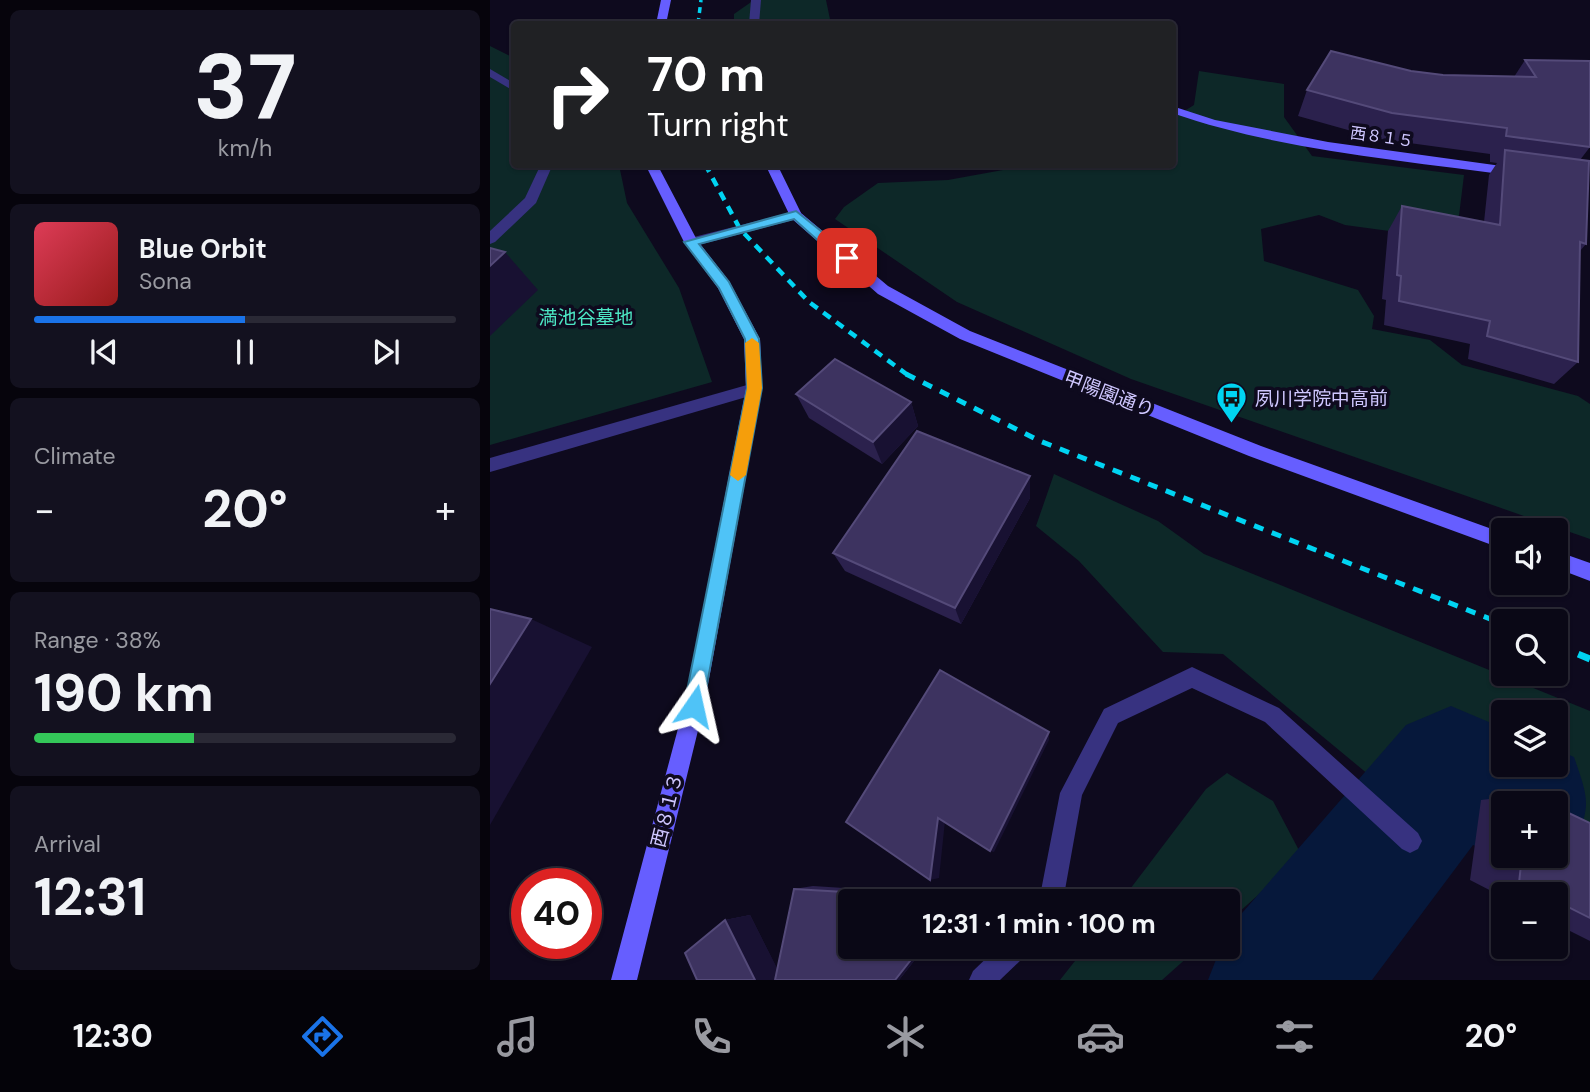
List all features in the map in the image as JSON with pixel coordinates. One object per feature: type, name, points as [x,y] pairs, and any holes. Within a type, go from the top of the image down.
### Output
[{"type":"street","points":[[662,21],[666,0]]},
{"type":"street","points":[[754,21],[756,0]]},
{"type":"street","points":[[490,72],[511,86]]},
{"type":"street","name":"西８１５","points":[[1176,110],[1212,123],[1328,146],[1535,174]]},
{"type":"street","points":[[490,239],[531,200],[545,168]]},
{"type":"street","name":"西８１３","points":[[624,980],[694,706],[754,388],[752,339],[724,285],[691,242],[653,168]]},
{"type":"street","name":"甲陽園通り","points":[[773,168],[796,215],[883,290],[1007,355],[1255,451],[1491,537]]},
{"type":"street","points":[[691,242],[796,215]]},
{"type":"street","points":[[490,465],[754,388]]},
{"type":"street","points":[[1568,564],[1590,572]]},
{"type":"street","points":[[1053,889],[1071,793],[1111,716],[1192,677],[1272,715],[1410,841]]},
{"type":"street","points":[[982,980],[1004,959]]},
{"type":"green space","points":[[754,0],[826,0],[830,21],[734,21],[734,14]]},
{"type":"green space","name":"満池谷墓地","points":[[490,46],[511,56],[511,168],[620,168],[627,203],[679,288],[712,382],[490,445]]},
{"type":"green space","points":[[1199,71],[1284,84],[1284,117],[1312,156],[1464,175],[1456,240],[1345,225],[1319,215],[1261,229],[1264,261],[1358,290],[1374,316],[1372,329],[1430,340],[1462,365],[1578,396],[1590,404],[1590,539],[1568,531],[1568,518],[1530,518],[1131,379],[957,302],[835,219],[844,207],[878,183],[948,180],[1014,168],[1176,168],[1176,116],[1194,105]]},
{"type":"green space","points":[[1054,474],[1158,521],[1204,554],[1491,671],[1491,686],[1529,686],[1563,700],[1491,700],[1491,777],[1568,777],[1568,702],[1590,711],[1590,842],[1568,832],[1568,791],[1491,791],[1491,797],[1466,786],[1439,833],[1223,654],[1163,652],[1079,561],[1036,526]]},
{"type":"green space","points":[[1227,773],[1273,801],[1302,856],[1240,911],[1240,889],[1130,889],[1206,789]]},
{"type":"green space","points":[[1077,959],[1186,959],[1162,980],[1060,980]]},
{"type":"building","points":[[1331,51],[1411,71],[1443,75],[1536,77],[1525,60],[1590,61],[1590,147],[1506,136],[1507,128],[1392,113],[1307,90]]},
{"type":"building","points":[[1505,150],[1589,161],[1586,244],[1580,242],[1578,362],[1487,336],[1490,321],[1399,301],[1401,276],[1397,275],[1402,206],[1500,225]]},
{"type":"building","points":[[490,248],[505,252],[490,266]]},
{"type":"building","points":[[835,359],[911,402],[873,442],[796,394]]},
{"type":"building","points":[[917,431],[1030,476],[955,608],[833,553]]},
{"type":"building","points":[[490,609],[531,619],[490,684]]},
{"type":"building","points":[[940,670],[1049,732],[990,851],[938,818],[930,880],[846,822]]},
{"type":"building","points":[[1568,813],[1590,823],[1590,918],[1568,907],[1568,882],[1519,882],[1521,868],[1568,868]]},
{"type":"building","points":[[794,889],[838,892],[838,959],[912,959],[895,980],[775,980]]},
{"type":"building","points":[[725,920],[755,980],[697,980],[685,953]]},
{"type":"waterway","points":[[1281,980],[1451,770],[1500,791]]},
{"type":"railway","points":[[698,21],[701,0]]},
{"type":"railway","points":[[707,168],[740,229],[809,302],[907,374]]},
{"type":"railway","points":[[907,374],[1040,441],[1491,619]]},
{"type":"railway","points":[[1568,650],[1590,659]]},
{"type":"slow traffic","points":[[738,475],[754,388],[752,343]]},
{"type":"place","name":"夙川学院中高前","points":[[1232,425]]},
{"type":"route","points":[[694,706],[754,388],[752,339],[724,285],[691,242],[796,215],[847,258]]}]
